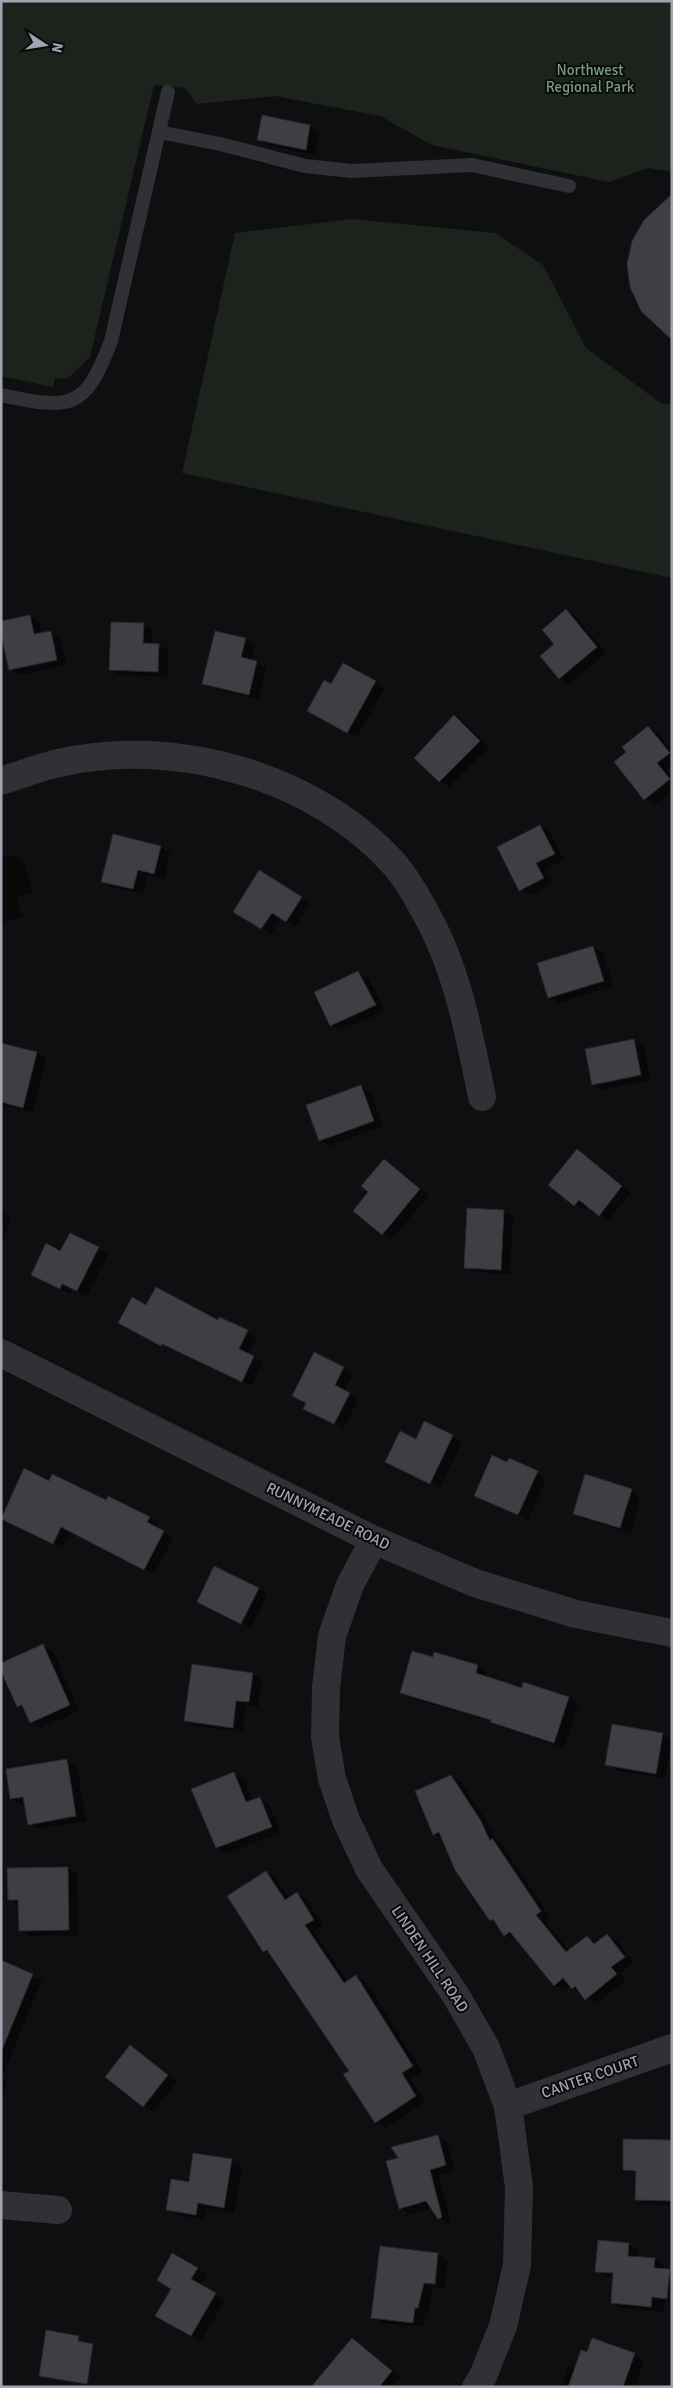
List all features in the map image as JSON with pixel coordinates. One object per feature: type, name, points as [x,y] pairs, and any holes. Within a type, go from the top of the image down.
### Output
[{"type":"street","points":[[1,781],[59,762],[120,755],[182,756],[245,771],[308,798],[354,828],[396,866],[425,910],[451,970],[468,1031],[482,1097]]},
{"type":"street","name":"RUNNYMEADE ROAD","points":[[1,1353],[374,1540],[484,1586],[576,1614],[672,1633]]},
{"type":"street","name":"LINDEN HILL ROAD","points":[[374,1540],[350,1586],[332,1636],[326,1688],[325,1737],[332,1779],[346,1820],[369,1869],[455,1994],[486,2048],[508,2106],[519,2187],[517,2265],[503,2326],[483,2376],[476,2387]]},
{"type":"street","name":"CANTER COURT","points":[[508,2106],[672,2048]]},
{"type":"street","points":[[1,2205],[58,2210]]},
{"type":"lane","points":[[1,395],[40,404],[64,403],[85,393],[100,372],[112,341],[168,92]]},
{"type":"lane","points":[[158,132],[220,144],[305,166],[352,171],[472,165],[569,186]]},
{"type":"green space","name":"Northwest Regional Park","points":[[1,1],[672,1],[672,172],[648,168],[609,182],[432,145],[380,116],[275,96],[197,104],[185,88],[154,85],[90,357],[67,379],[55,378],[53,387],[1,376]]},
{"type":"green space","points":[[352,219],[495,233],[543,265],[586,348],[662,404],[672,404],[672,578],[182,473],[235,233]]},
{"type":"building","points":[[262,115],[310,125],[306,150],[257,140]]},
{"type":"building","points":[[672,194],[672,340],[641,311],[630,287],[627,264],[632,241],[644,220]]},
{"type":"building","points":[[566,609],[597,647],[559,679],[540,656],[554,644],[542,630]]},
{"type":"building","points":[[30,615],[34,634],[51,631],[57,660],[9,670],[1,635],[1,621]]},
{"type":"building","points":[[111,622],[144,623],[143,643],[159,644],[158,672],[109,670]]},
{"type":"building","points":[[215,631],[246,638],[241,657],[257,661],[249,695],[202,684]]},
{"type":"building","points":[[343,663],[376,681],[347,733],[307,711],[324,680],[331,684]]},
{"type":"building","points":[[454,715],[480,741],[439,782],[414,758]]},
{"type":"building","points":[[648,726],[670,753],[657,763],[670,779],[644,800],[614,762],[626,752],[622,747]]},
{"type":"building","points":[[540,825],[555,854],[536,863],[544,878],[519,891],[497,847]]},
{"type":"building","points":[[113,834],[161,846],[154,874],[138,870],[133,889],[101,882]]},
{"type":"building","points":[[259,870],[302,897],[286,922],[272,913],[261,929],[233,912]]},
{"type":"building","points":[[593,946],[604,981],[548,998],[537,963]]},
{"type":"building","points":[[358,971],[376,1005],[330,1026],[314,992]]},
{"type":"building","points":[[634,1039],[641,1075],[592,1085],[585,1049]]},
{"type":"building","points":[[1,1043],[37,1052],[23,1108],[1,1102]]},
{"type":"building","points":[[361,1085],[374,1121],[319,1141],[306,1105]]},
{"type":"building","points":[[577,1149],[622,1186],[599,1216],[579,1200],[574,1206],[548,1185]]},
{"type":"building","points":[[384,1159],[420,1189],[382,1235],[353,1211],[368,1192],[361,1186]]},
{"type":"building","points":[[467,1208],[504,1210],[501,1270],[464,1268]]},
{"type":"building","points":[[70,1233],[99,1247],[77,1291],[62,1284],[60,1289],[31,1275],[46,1243],[60,1251]]},
{"type":"building","points":[[156,1287],[218,1320],[219,1317],[248,1330],[239,1349],[254,1356],[242,1382],[162,1344],[161,1346],[118,1323],[132,1297],[146,1305]]},
{"type":"building","points":[[314,1352],[344,1367],[335,1385],[350,1393],[334,1424],[303,1409],[306,1403],[292,1396]]},
{"type":"building","points":[[424,1421],[453,1435],[430,1484],[385,1462],[400,1431],[416,1439]]},
{"type":"building","points":[[492,1455],[507,1462],[509,1458],[538,1471],[518,1515],[474,1496]]},
{"type":"building","points":[[24,1468],[49,1481],[52,1474],[106,1500],[108,1496],[150,1517],[147,1522],[164,1531],[144,1570],[61,1527],[53,1544],[1,1519]]},
{"type":"building","points":[[585,1474],[632,1489],[620,1528],[573,1514]]},
{"type":"building","points":[[214,1566],[259,1588],[241,1624],[197,1602]]},
{"type":"building","points":[[43,1644],[70,1705],[30,1723],[22,1705],[17,1707],[1,1671],[1,1663]]},
{"type":"building","points":[[412,1651],[433,1657],[434,1652],[478,1665],[476,1673],[522,1688],[523,1682],[569,1697],[554,1743],[490,1722],[491,1720],[400,1693]]},
{"type":"building","points":[[192,1664],[253,1673],[249,1702],[236,1701],[233,1728],[184,1721]]},
{"type":"building","points":[[612,1724],[663,1733],[656,1774],[605,1765]]},
{"type":"building","points":[[67,1759],[76,1816],[28,1825],[23,1797],[10,1799],[6,1769]]},
{"type":"building","points":[[234,1772],[246,1802],[260,1797],[272,1827],[216,1848],[191,1789]]},
{"type":"building","points":[[451,1775],[481,1821],[490,1841],[492,1838],[541,1911],[536,1915],[566,1952],[587,1936],[594,1944],[607,1934],[625,1957],[611,1967],[617,1974],[585,2000],[575,1986],[572,1989],[563,1978],[554,1986],[510,1932],[504,1936],[493,1919],[490,1921],[455,1870],[439,1832],[433,1835],[415,1791]]},
{"type":"building","points":[[68,1867],[69,1930],[19,1931],[18,1900],[8,1900],[7,1868]]},
{"type":"building","points":[[266,1871],[285,1900],[297,1892],[314,1920],[305,1925],[344,1983],[356,1975],[413,2066],[402,2073],[416,2096],[375,2123],[343,2074],[349,2071],[267,1950],[263,1952],[227,1896]]},
{"type":"building","points":[[1,1960],[33,1974],[2,2050],[1,2050]]},
{"type":"building","points":[[130,2045],[168,2075],[143,2107],[105,2077]]},
{"type":"building","points":[[438,2135],[446,2165],[430,2170],[442,2217],[438,2219],[426,2201],[399,2209],[386,2161],[398,2158],[391,2147]]},
{"type":"building","points":[[623,2139],[672,2140],[672,2201],[635,2200],[636,2171],[623,2170]]},
{"type":"building","points":[[193,2153],[232,2159],[224,2208],[198,2203],[196,2215],[166,2210],[171,2179],[189,2182]]},
{"type":"building","points":[[598,2240],[629,2243],[628,2256],[655,2258],[654,2268],[670,2269],[667,2299],[652,2297],[651,2307],[611,2303],[613,2273],[595,2272]]},
{"type":"building","points":[[380,2246],[438,2253],[435,2284],[424,2283],[418,2308],[415,2308],[413,2323],[371,2318]]},
{"type":"building","points":[[172,2253],[198,2268],[191,2279],[216,2293],[191,2336],[155,2316],[171,2289],[157,2280]]},
{"type":"building","points":[[46,2330],[79,2336],[78,2341],[93,2344],[87,2384],[39,2376]]},
{"type":"building","points":[[352,2338],[392,2371],[379,2387],[311,2387]]},
{"type":"building","points":[[592,2338],[635,2353],[623,2387],[568,2387],[581,2350],[587,2352]]}]
